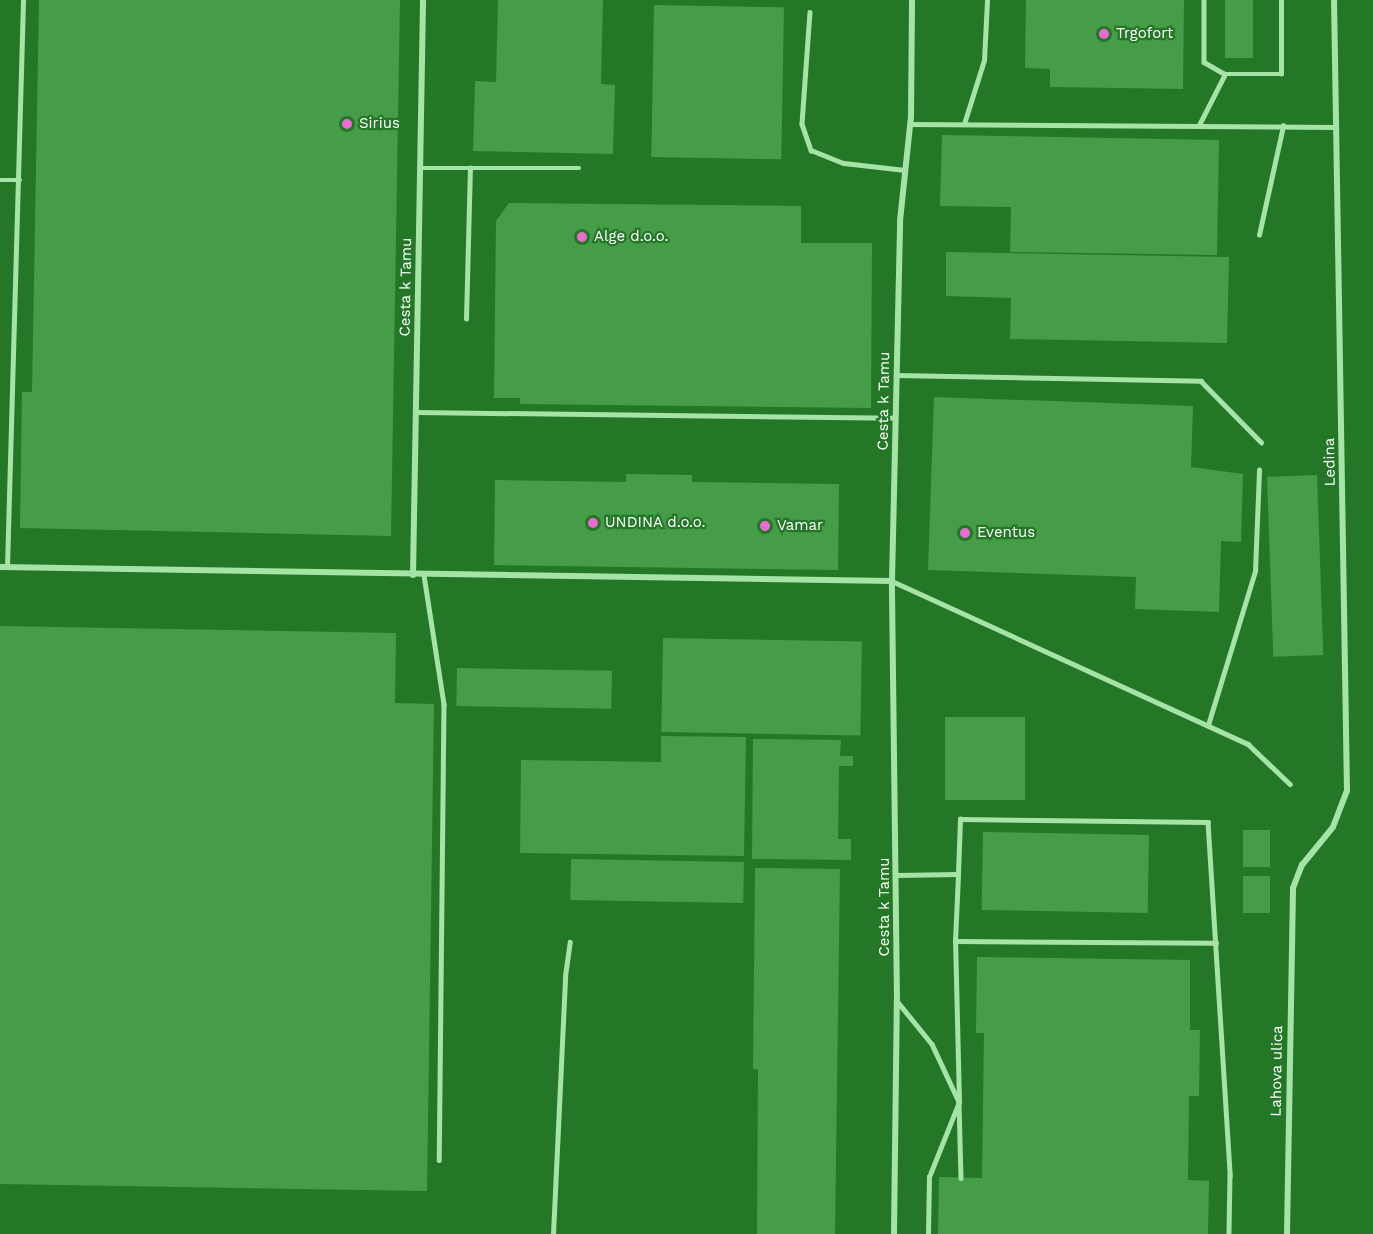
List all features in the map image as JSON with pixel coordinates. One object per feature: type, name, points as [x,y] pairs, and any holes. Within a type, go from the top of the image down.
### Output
[{"type":"street","name":"Cesta k Tamu","points":[[413,575],[423,0]]},
{"type":"street","name":"Cesta k Tamu","points":[[894,1234],[897,1001],[892,580],[900,221],[910,124],[912,0]]},
{"type":"street","name":"Ledina","points":[[1291,908],[1302,866],[1333,827],[1347,791],[1334,0]]},
{"type":"street","points":[[4,567],[413,575],[892,580]]},
{"type":"street","name":"Lahova ulica","points":[[1287,1234],[1291,908]]},
{"type":"lane","points":[[4,567],[20,180],[23,0]]},
{"type":"lane","points":[[964,124],[984,60],[987,0]]},
{"type":"lane","points":[[1204,0],[1204,62],[1225,74],[1281,74],[1281,0]]},
{"type":"lane","points":[[810,12],[802,124],[811,150],[844,163],[905,170]]},
{"type":"lane","points":[[1199,125],[1225,74]]},
{"type":"lane","points":[[910,124],[1336,127]]},
{"type":"lane","points":[[1259,235],[1283,126]]},
{"type":"lane","points":[[420,168],[579,168]]},
{"type":"lane","points":[[466,319],[470,168]]},
{"type":"lane","points":[[0,180],[20,180]]},
{"type":"lane","points":[[896,375],[1202,381],[1261,442]]},
{"type":"lane","points":[[416,411],[896,418]]},
{"type":"lane","points":[[1208,725],[1255,571],[1259,470]]},
{"type":"lane","points":[[424,575],[444,704],[439,1160]]},
{"type":"lane","points":[[892,580],[1248,744],[1290,784]]},
{"type":"lane","points":[[961,1178],[955,940],[960,819],[1208,822],[1230,1175],[1229,1234]]},
{"type":"lane","points":[[896,875],[958,874]]},
{"type":"lane","points":[[955,940],[1216,943]]},
{"type":"lane","points":[[553,1234],[565,976],[570,942]]},
{"type":"lane","points":[[897,1001],[932,1044],[959,1102],[929,1177],[928,1234]]},
{"type":"building","points":[[39,0],[400,0],[391,536],[20,528],[22,392],[32,392]]},
{"type":"building","points":[[498,0],[603,0],[601,84],[615,85],[613,154],[473,151],[475,81],[496,82]]},
{"type":"building","name":"Trgofort","points":[[1026,0],[1184,0],[1183,89],[1050,87],[1050,69],[1025,68]]},
{"type":"building","points":[[1225,0],[1253,0],[1253,58],[1225,58]]},
{"type":"building","points":[[654,5],[784,7],[781,159],[651,157]]},
{"type":"building","points":[[942,135],[1219,140],[1217,255],[1010,252],[1011,207],[940,206]]},
{"type":"building","points":[[509,203],[801,206],[801,243],[872,243],[871,408],[520,404],[520,398],[494,398],[496,221]]},
{"type":"building","points":[[946,252],[1229,257],[1227,343],[1010,339],[1011,298],[946,296]]},
{"type":"building","points":[[934,397],[1193,406],[1191,467],[1243,474],[1241,542],[1221,541],[1219,612],[1135,609],[1136,577],[928,570]]},
{"type":"building","points":[[626,474],[692,475],[692,482],[839,484],[838,570],[494,565],[495,480],[626,482]]},
{"type":"building","points":[[1317,475],[1323,655],[1273,657],[1267,477]]},
{"type":"building","points":[[0,626],[396,633],[395,703],[434,704],[427,1191],[0,1184]]},
{"type":"building","points":[[663,638],[862,641],[860,735],[661,732]]},
{"type":"building","points":[[457,668],[612,671],[611,709],[456,706]]},
{"type":"building","points":[[945,717],[1025,717],[1025,800],[945,800]]},
{"type":"building","points":[[661,736],[746,737],[744,856],[520,853],[521,760],[661,762]]},
{"type":"building","points":[[753,739],[841,740],[840,756],[853,756],[853,766],[839,766],[838,839],[851,839],[851,860],[752,859]]},
{"type":"building","points":[[1243,830],[1270,830],[1270,867],[1243,867]]},
{"type":"building","points":[[983,832],[1149,835],[1148,913],[982,910]]},
{"type":"building","points":[[571,859],[744,862],[743,903],[570,900]]},
{"type":"building","points":[[755,868],[840,869],[835,1234],[757,1234],[758,1070],[753,1069]]},
{"type":"building","points":[[1243,876],[1270,876],[1270,913],[1243,913]]},
{"type":"building","points":[[977,957],[1190,960],[1190,1030],[1200,1030],[1199,1096],[1189,1096],[1188,1180],[1209,1181],[1208,1234],[938,1234],[939,1177],[982,1178],[984,1033],[976,1033]]},
{"type":"place","name":"Trgofort","points":[[1104,34]]},
{"type":"place","name":"Sirius","points":[[347,124]]},
{"type":"place","name":"Alge d.o.o.","points":[[582,237]]},
{"type":"place","name":"UNDINA d.o.o.","points":[[593,523]]},
{"type":"place","name":"Vamar","points":[[765,526]]},
{"type":"place","name":"Eventus","points":[[965,533]]}]
